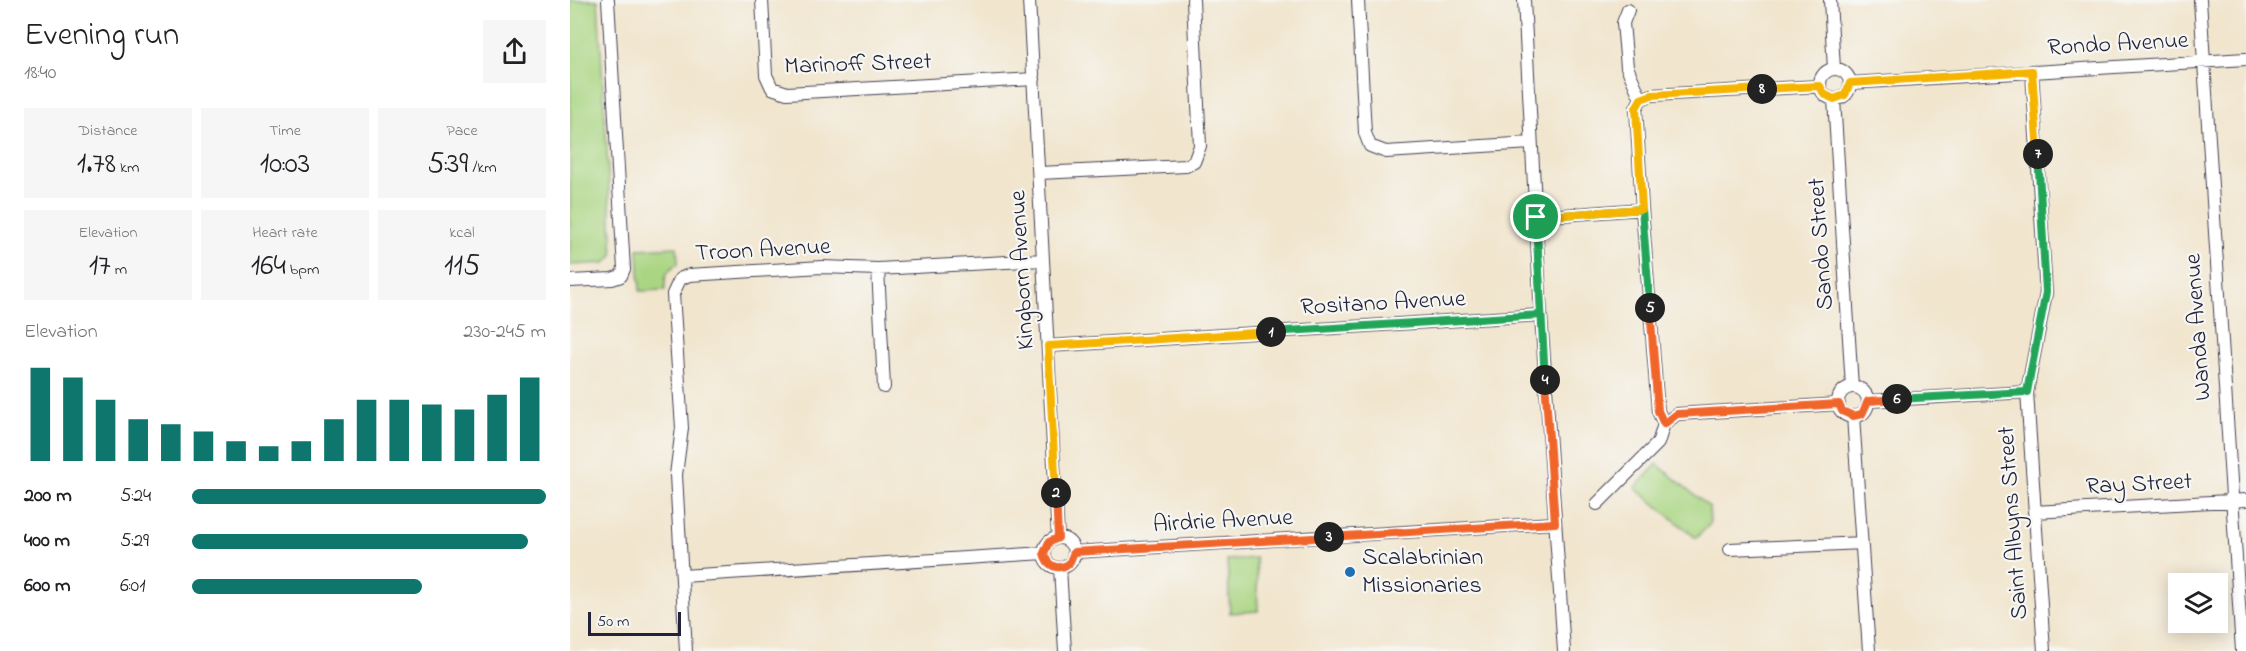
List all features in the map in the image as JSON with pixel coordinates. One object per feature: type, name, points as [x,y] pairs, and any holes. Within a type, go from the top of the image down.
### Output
[{"type":"street","points":[[570,281],[612,279],[621,276],[624,269],[608,0]]},
{"type":"street","name":"Marinoff Street","points":[[762,0],[766,75],[772,88],[787,93],[1034,79]]},
{"type":"street","name":"Kingborn Avenue","points":[[1029,0],[1058,538]]},
{"type":"street","points":[[1039,173],[1186,166],[1194,162],[1200,146],[1193,0]]},
{"type":"street","points":[[1358,0],[1365,133],[1370,146],[1386,152],[1531,143]]},
{"type":"street","points":[[1524,0],[1541,315],[1564,651]]},
{"type":"street","points":[[1830,0],[1834,69]]},
{"type":"street","name":"Wanda Avenue","points":[[2200,0],[2242,651]]},
{"type":"street","points":[[1628,10],[1623,23],[1627,67],[1641,99]]},
{"type":"street","name":"Rondo Avenue","points":[[1850,83],[2246,59]]},
{"type":"street","points":[[1834,69],[1845,73],[1850,83],[1845,95],[1834,99],[1824,94],[1820,86],[1824,73],[1834,69]]},
{"type":"street","name":"Saint Albyns Street","points":[[2032,71],[2046,292],[2027,392],[2044,651]]},
{"type":"street","points":[[1664,424],[1658,411],[1636,108],[1641,99],[1652,95],[1820,86]]},
{"type":"street","name":"Sando Street","points":[[1834,99],[1852,387]]},
{"type":"street","points":[[1536,217],[1642,209]]},
{"type":"street","name":"Troon Avenue","points":[[686,651],[676,475],[682,428],[674,294],[680,279],[689,275],[822,267],[878,269],[1043,260]]},
{"type":"street","points":[[878,269],[884,387]]},
{"type":"street","name":"Rositano Avenue","points":[[1048,346],[1541,315]]},
{"type":"street","points":[[1852,387],[1861,389],[1868,401],[1862,414],[1853,416],[1842,411],[1839,404],[1840,394],[1852,387]]},
{"type":"street","points":[[1868,401],[2027,392]]},
{"type":"street","points":[[1597,504],[1658,443],[1664,424],[1677,414],[1839,404]]},
{"type":"street","points":[[1853,416],[1869,651]]},
{"type":"street","name":"Ray Street","points":[[2034,512],[2246,500]]},
{"type":"street","name":"Airdrie Avenue","points":[[1074,552],[1555,523]]},
{"type":"street","points":[[1058,538],[1069,542],[1074,552],[1069,564],[1060,568],[1048,563],[1044,553],[1049,542],[1058,538]]},
{"type":"street","points":[[1730,549],[1862,543]]},
{"type":"street","points":[[682,576],[1044,553]]},
{"type":"street","points":[[1060,568],[1065,651]]},
{"type":"green space","points":[[570,0],[598,0],[613,256],[605,263],[570,265]]},
{"type":"green space","points":[[677,247],[678,264],[667,274],[665,290],[640,291],[638,249]]},
{"type":"green space","points":[[1657,464],[1709,507],[1710,524],[1696,538],[1635,488]]},
{"type":"green space","points":[[1256,558],[1258,611],[1230,613],[1227,560]]},
{"type":"place","name":"Scalabrinian Missionaries","points":[[1350,572]]},
{"type":"route","points":[[1536,217],[1541,315],[1048,346],[1058,538],[1049,542],[1044,553],[1045,559],[1054,567],[1060,568],[1069,564],[1074,552],[1555,523],[1536,217],[1642,209],[1658,411],[1664,424],[1677,414],[1839,404],[1845,414],[1858,416],[1866,410],[1868,401],[2027,392],[2046,292],[2032,71],[1850,83],[1845,95],[1834,99],[1824,94],[1820,86],[1652,95],[1641,99],[1636,108],[1642,209],[1589,213],[1536,217]]}]
